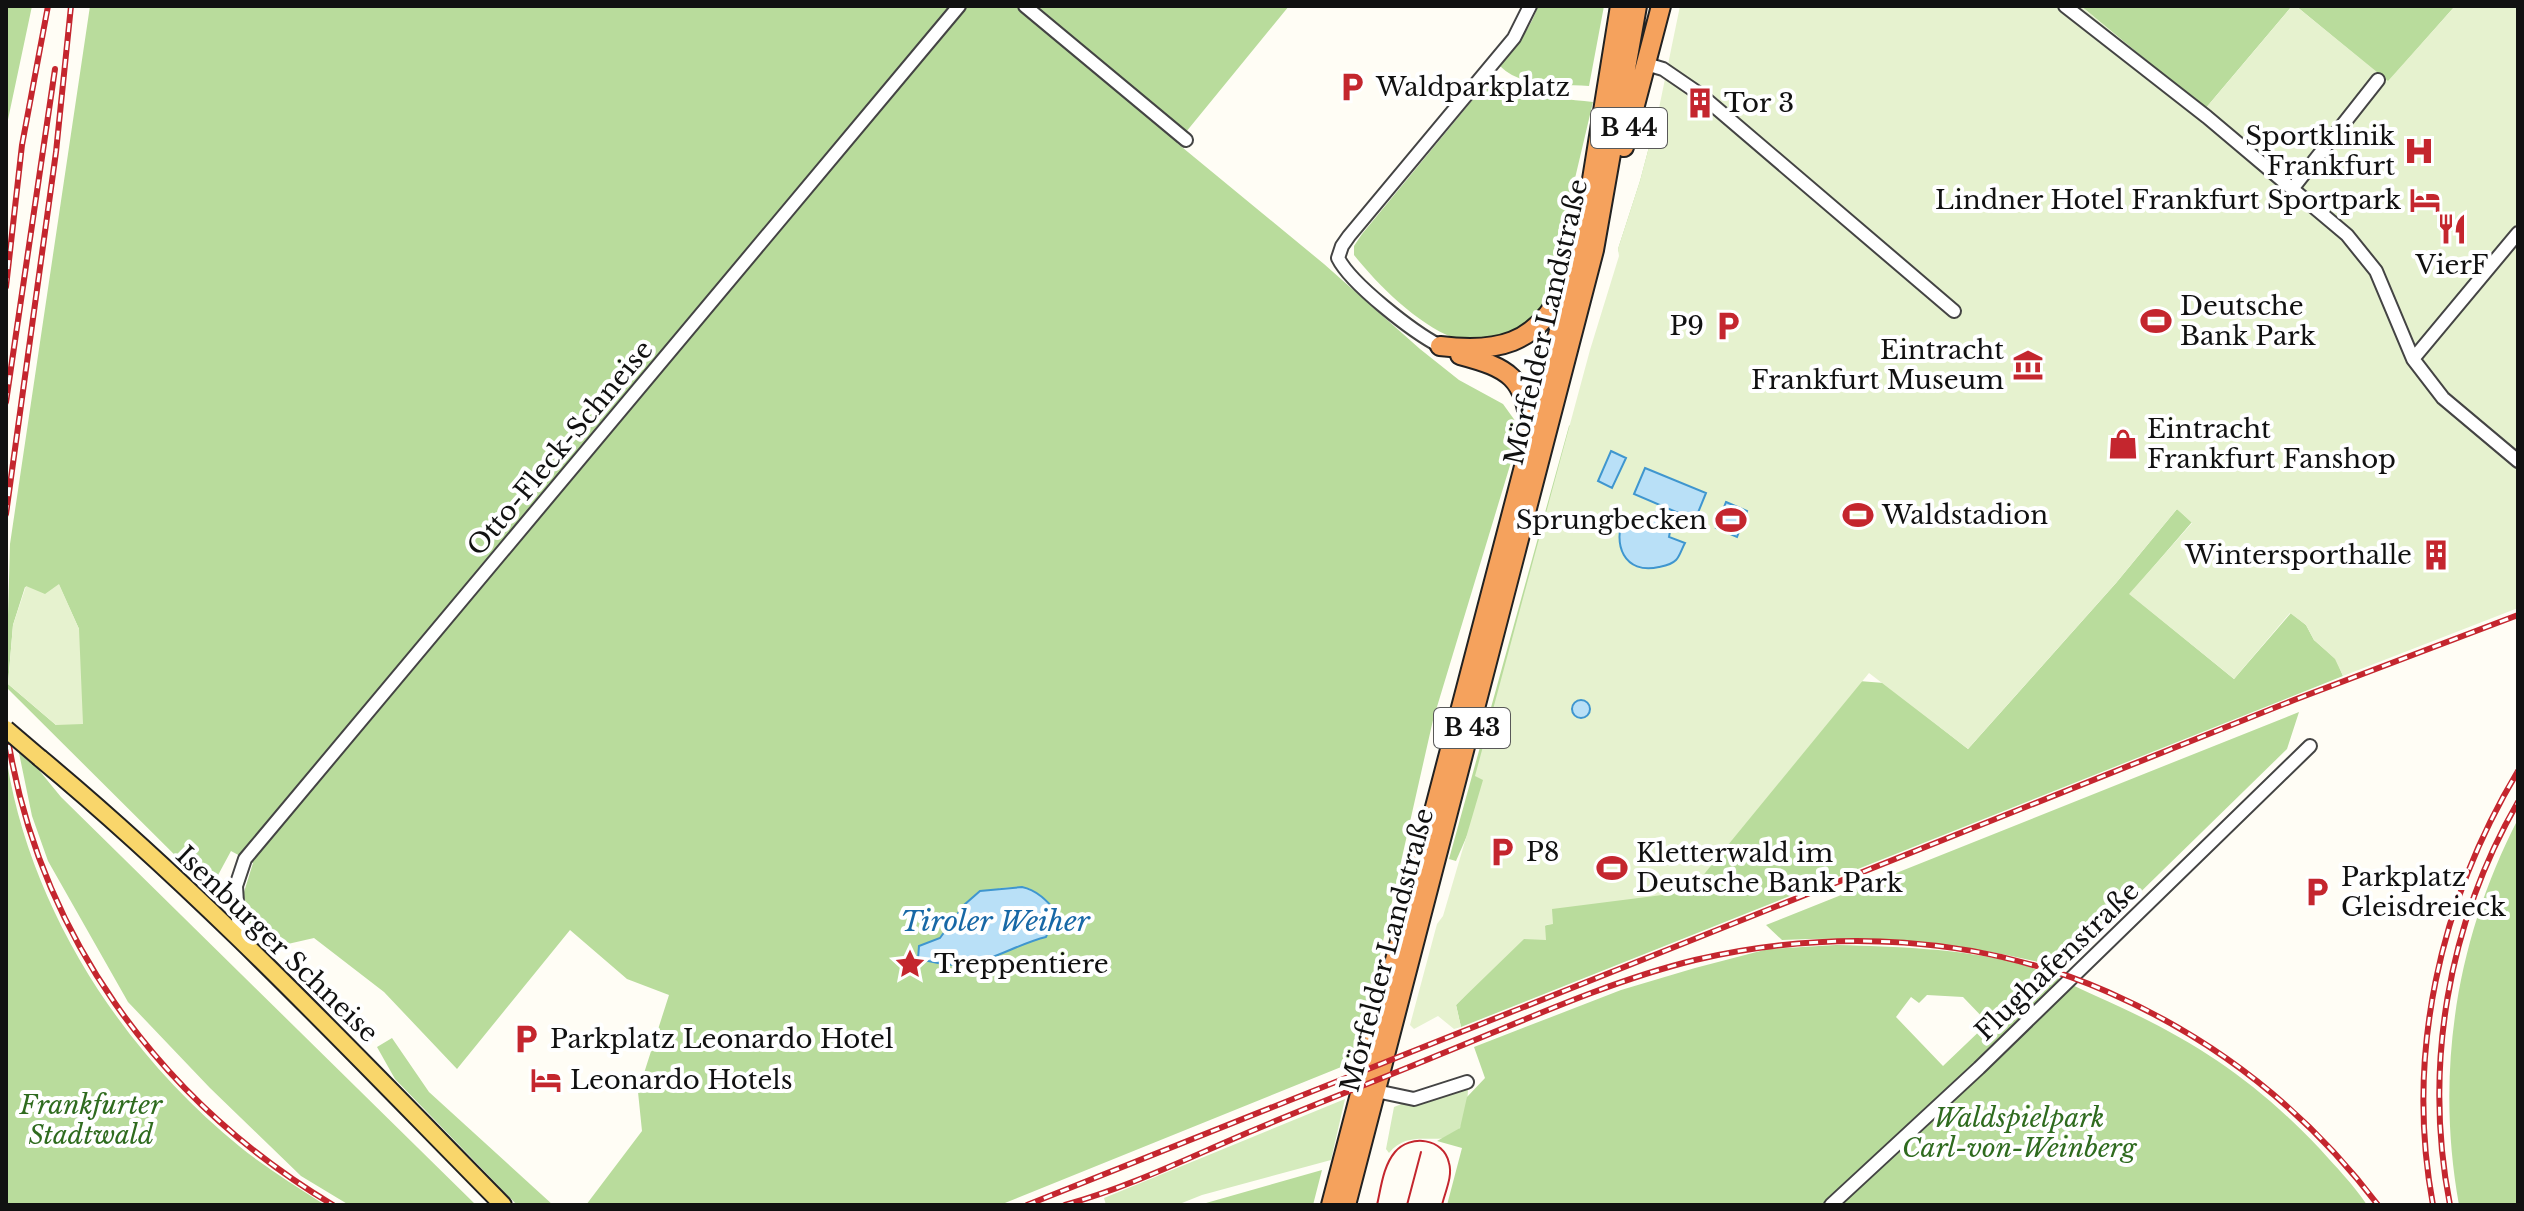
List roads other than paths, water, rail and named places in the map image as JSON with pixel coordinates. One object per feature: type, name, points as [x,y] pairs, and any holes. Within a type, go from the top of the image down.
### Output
[{"type":"highway","name":"Mörfelder Landstraße","points":[[1331,1205],[1572,274],[1599,144],[1620,6]]},
{"type":"highway","name":"Mörfelder Landstraße","points":[[1346,1205],[1594,250],[1637,6]]},
{"type":"highway","name":"B 44","points":[[1594,250],[1661,6]]},
{"type":"highway","points":[[1440,346],[1487,349],[1512,342],[1543,321],[1572,274]]},
{"type":"highway","points":[[1440,346],[1495,365],[1514,378],[1527,402],[1531,440]]},
{"type":"main road","name":"Isenburger Schneise","points":[[6,729],[175,874],[239,935],[503,1205]]},
{"type":"street","name":"Otto-Fleck-Schneise","points":[[239,935],[236,886],[245,859],[959,6]]},
{"type":"street","points":[[1025,6],[1186,140]]},
{"type":"street","points":[[1440,346],[1352,278],[1338,258],[1349,236],[1514,38],[1530,6]]},
{"type":"street","points":[[2065,6],[2207,117],[2347,235],[2376,271],[2413,359],[2443,398],[2518,461]]},
{"type":"street","points":[[1646,64],[1663,69],[1701,95],[1954,311]]},
{"type":"street","points":[[2292,189],[2378,80]]},
{"type":"street","points":[[2413,359],[2518,233]]},
{"type":"street","name":"Flughafenstraße","points":[[1831,1205],[1979,1068],[2310,746]]},
{"type":"street","points":[[1376,1091],[1414,1099],[1467,1082]]},
{"type":"water","points":[[1611,451],[1626,458],[1612,488],[1598,481]]},
{"type":"water","points":[[1645,468],[1706,493],[1695,520],[1634,494]]},
{"type":"water","name":"Sprungbecken","points":[[1726,502],[1747,511],[1737,537],[1716,528]]},
{"type":"water","points":[[1655,512],[1668,522],[1669,537],[1685,543],[1670,564],[1647,568],[1637,566],[1629,562],[1621,547],[1619,537],[1624,516],[1639,522],[1644,516]]},
{"type":"water","points":[[1577,700],[1585,700],[1590,709],[1588,716],[1577,718],[1572,713],[1572,705]]},
{"type":"water","name":"Tiroler Weiher","points":[[1022,887],[1037,893],[1057,912],[1046,937],[968,964],[918,959],[919,946],[940,938],[964,905],[980,891]]},
{"type":"tram line","points":[[1377,1205],[1391,1158],[1401,1146],[1417,1141],[1434,1144],[1446,1155],[1450,1173],[1442,1205]]},
{"type":"tram line","points":[[1407,1205],[1421,1152]]},
{"type":"railway","points":[[6,287],[22,145],[48,6]]},
{"type":"railway","points":[[6,514],[56,152],[71,6]]},
{"type":"railway","points":[[6,402],[55,69]]},
{"type":"railway","points":[[1027,1205],[2294,700],[2518,615]]},
{"type":"railway","points":[[6,727],[21,802],[45,873],[77,941],[115,1004],[161,1062],[212,1115],[270,1163],[333,1205]]},
{"type":"railway","points":[[2433,1205],[2425,1149],[2424,1092],[2427,1036],[2436,980],[2449,926],[2468,873],[2518,771]]},
{"type":"railway","points":[[2450,1205],[2442,1153],[2439,1101],[2441,1049],[2448,997],[2474,897],[2494,848],[2518,802]]},
{"type":"railway","points":[[1065,1205],[1137,1180],[1630,979],[1695,960],[1747,950],[1799,943],[1852,941],[1956,948],[2008,958],[2059,973],[2148,1011],[2222,1055],[2257,1081],[2321,1138],[2378,1205]]},
{"type":"place","name":"Waldparkplatz","points":[[1352,87]]},
{"type":"place","name":"Tor 3","points":[[1700,103]]},
{"type":"place","name":"Sportklinik Frankfurt","points":[[2419,151]]},
{"type":"place","name":"Lindner Hotel Frankfurt Sportpark","points":[[2425,200]]},
{"type":"place","name":"VierF","points":[[2452,229]]},
{"type":"place","name":"Deutsche Bank Park","points":[[2156,321]]},
{"type":"place","name":"P9","points":[[1728,326]]},
{"type":"place","name":"Eintracht Frankfurt Museum","points":[[2028,365]]},
{"type":"place","name":"Eintracht Frankfurt Fanshop","points":[[2123,444]]},
{"type":"place","name":"Waldstadion","points":[[1858,515]]},
{"type":"place","name":"Sprungbecken","points":[[1731,520]]},
{"type":"place","name":"Wintersporthalle","points":[[2436,555]]},
{"type":"place","name":"P8","points":[[1502,852]]},
{"type":"place","name":"Kletterwald im Deutsche Bank Park","points":[[1612,868]]},
{"type":"place","name":"Parkplatz Gleisdreieck","points":[[2317,892]]},
{"type":"place","name":"Treppentiere","points":[[910,964]]},
{"type":"place","name":"Parkplatz Leonardo Hotel","points":[[526,1039]]},
{"type":"place","name":"Leonardo Hotels","points":[[546,1080]]},
{"type":"park label","name":"Frankfurter Stadtwald","points":[[91,1120]]},
{"type":"park label","name":"Waldspielpark Carl-von-Weinberg","points":[[2019,1133]]}]
